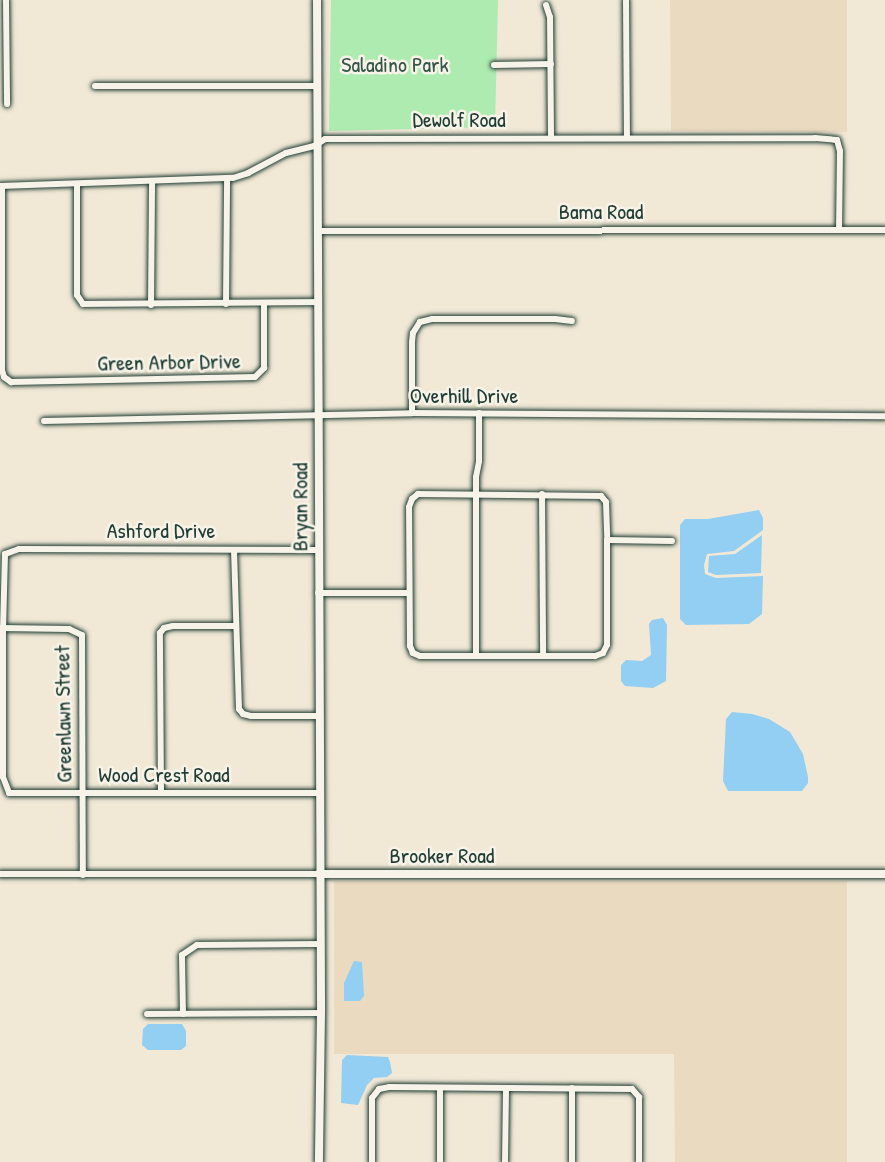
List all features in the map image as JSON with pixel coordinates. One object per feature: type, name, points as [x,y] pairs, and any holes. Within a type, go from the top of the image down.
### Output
[{"type":"street","points":[[6,0],[7,104]]},
{"type":"street","name":"Bryan Road","points":[[317,0],[321,1013],[319,1162]]},
{"type":"street","points":[[626,0],[627,138]]},
{"type":"street","points":[[546,5],[550,17],[551,138]]},
{"type":"street","points":[[494,65],[551,64]]},
{"type":"street","points":[[95,86],[317,86]]},
{"type":"street","name":"Dewolf Road","points":[[1,186],[152,182],[243,176],[286,153],[318,144],[325,139],[837,140],[840,151],[839,230]]},
{"type":"street","points":[[226,304],[227,178]]},
{"type":"street","points":[[151,305],[152,182]]},
{"type":"street","points":[[77,184],[77,295],[81,303],[90,306],[318,302]]},
{"type":"street","name":"Green Arbor Drive","points":[[1,186],[2,370],[6,379],[17,383],[255,377],[264,368],[264,303]]},
{"type":"street","name":"Bama Road","points":[[318,231],[885,230]]},
{"type":"street","points":[[412,413],[412,342],[413,333],[420,322],[432,319],[572,321]]},
{"type":"street","name":"Overhill Drive","points":[[44,421],[412,413],[885,416]]},
{"type":"street","points":[[476,656],[476,495],[479,413]]},
{"type":"street","points":[[418,494],[476,495],[601,496],[606,502],[606,649],[595,656],[420,656],[413,653],[410,646],[409,593],[409,507],[412,499],[418,494]]},
{"type":"street","points":[[542,494],[543,656]]},
{"type":"street","points":[[607,540],[672,540]]},
{"type":"street","name":"Ashford Drive","points":[[1,628],[5,555],[20,549],[318,550]]},
{"type":"street","points":[[234,550],[235,626],[241,712],[251,716],[319,716]]},
{"type":"street","points":[[318,593],[409,593]]},
{"type":"street","points":[[161,793],[160,633],[164,628],[173,626],[235,626]]},
{"type":"street","name":"Wood Crest Road","points":[[1,628],[3,777],[9,793],[319,793]]},
{"type":"street","name":"Greenlawn Street","points":[[1,628],[69,629],[82,635],[82,875]]},
{"type":"street","name":"Brooker Road","points":[[0,874],[885,874]]},
{"type":"street","points":[[183,1014],[182,955],[197,945],[320,944]]},
{"type":"street","points":[[147,1014],[321,1013]]},
{"type":"street","points":[[372,1162],[372,1098],[376,1091],[389,1087],[624,1088],[636,1091],[639,1102],[639,1162]]},
{"type":"street","points":[[440,1088],[440,1162]]},
{"type":"street","points":[[505,1162],[506,1088]]},
{"type":"street","points":[[572,1088],[572,1162]]},
{"type":"shaded area","points":[[670,0],[847,0],[847,132],[671,131]]},
{"type":"shaded area","points":[[334,881],[847,881],[847,1162],[675,1162],[674,1054],[334,1054]]},
{"type":"green space","name":"Saladino Park","points":[[331,0],[498,0],[495,127],[329,131]]},
{"type":"water","points":[[759,510],[763,518],[763,530],[734,551],[707,554],[704,565],[705,574],[716,578],[763,576],[762,614],[749,624],[686,625],[680,619],[680,525],[685,519],[708,519]]},
{"type":"water","points":[[762,535],[761,573],[716,575],[708,572],[709,556],[735,554]]},
{"type":"water","points":[[663,618],[667,625],[666,681],[653,688],[625,686],[621,681],[621,665],[626,660],[642,661],[651,655],[649,624],[652,620]]},
{"type":"water","points":[[732,712],[769,719],[790,732],[803,754],[808,777],[808,783],[802,791],[728,791],[723,781],[726,719]]},
{"type":"water","points":[[354,961],[362,962],[364,996],[360,1001],[344,1001],[344,983]]},
{"type":"water","points":[[148,1024],[182,1024],[186,1031],[186,1046],[181,1050],[148,1050],[142,1045],[143,1029]]},
{"type":"water","points":[[347,1055],[388,1057],[390,1062],[392,1073],[387,1077],[374,1078],[367,1085],[358,1105],[341,1103],[342,1060]]}]
